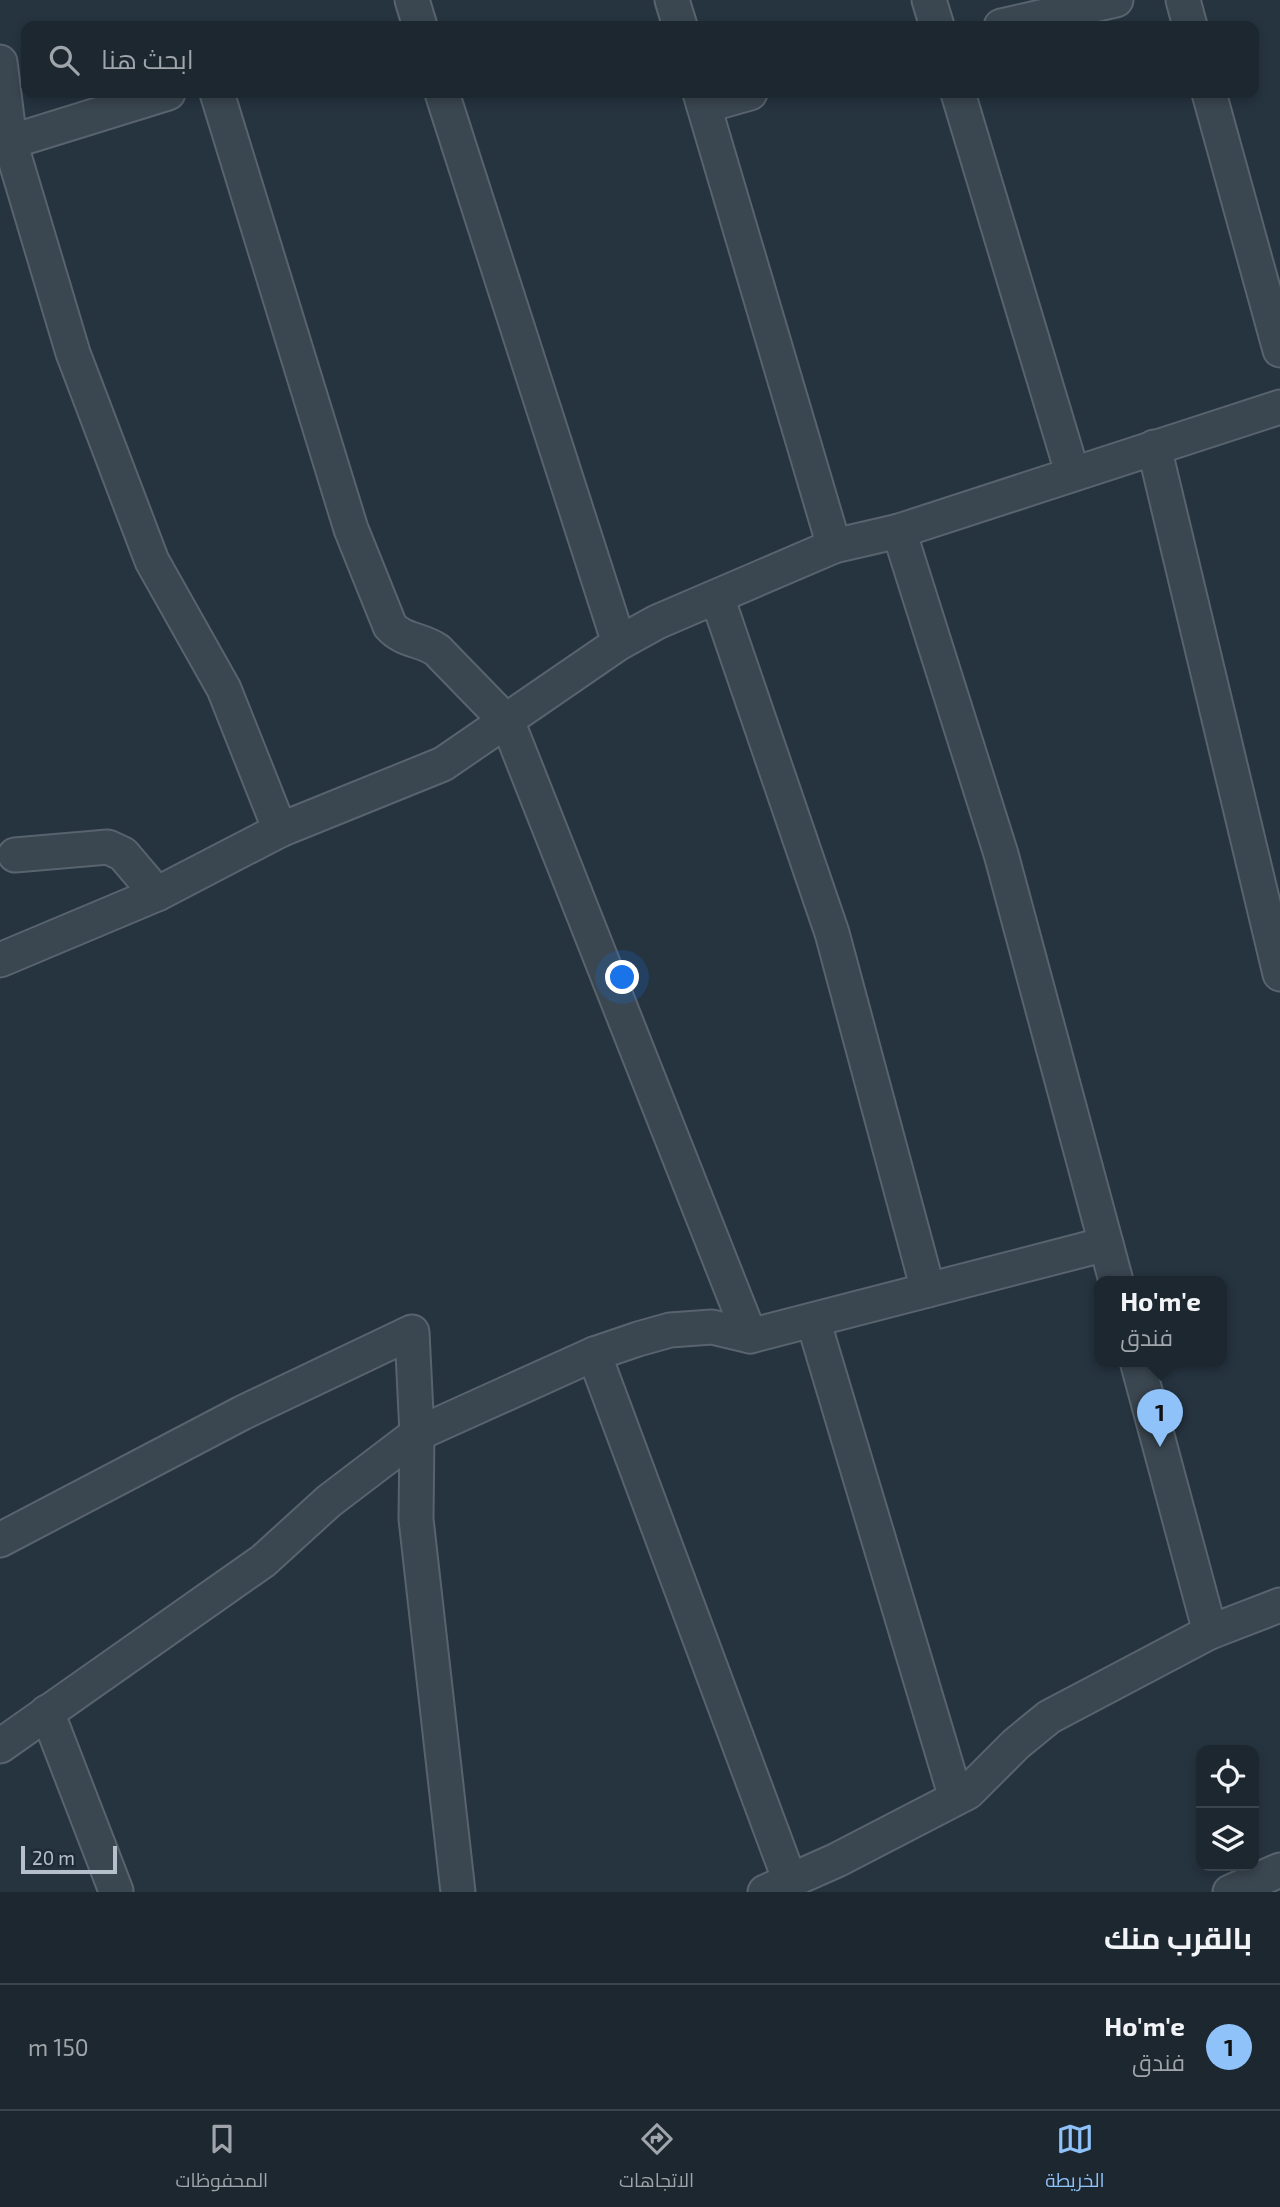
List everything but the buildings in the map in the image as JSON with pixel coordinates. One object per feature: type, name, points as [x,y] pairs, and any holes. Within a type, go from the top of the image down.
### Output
[{"type":"street","points":[[672,0],[678,21]]},
{"type":"street","points":[[929,0],[935,21]]},
{"type":"street","points":[[1023,21],[1116,0]]},
{"type":"street","points":[[1183,0],[1189,21]]},
{"type":"street","points":[[0,62],[5,143],[73,353],[152,561],[224,690],[279,830]]},
{"type":"street","points":[[5,143],[153,98]]},
{"type":"street","points":[[219,98],[351,529],[390,625],[402,638],[429,645],[437,650],[508,723],[750,1336]]},
{"type":"street","points":[[444,98],[620,643]]},
{"type":"street","points":[[960,98],[1072,472]]},
{"type":"street","points":[[1210,98],[1280,350]]},
{"type":"street","points":[[702,99],[834,547]]},
{"type":"street","points":[[0,960],[157,894],[279,830],[443,764],[508,723],[620,643],[657,622],[834,547],[899,531],[1072,472],[1280,407]]},
{"type":"street","points":[[1154,447],[1280,974]]},
{"type":"street","points":[[899,531],[1001,854],[1115,1276]]},
{"type":"street","points":[[717,597],[832,933],[928,1290]]},
{"type":"street","points":[[15,855],[108,847],[123,854],[157,894]]},
{"type":"street","points":[[0,1746],[263,1561],[329,1501],[417,1434],[594,1354],[670,1331],[712,1327],[750,1336],[1106,1244]]},
{"type":"street","points":[[813,1320],[956,1798]]},
{"type":"street","points":[[0,1540],[242,1413],[412,1332],[417,1434],[416,1519],[458,1892]]},
{"type":"street","points":[[594,1354],[778,1887],[837,1860],[956,1798],[983,1779],[1016,1744],[1049,1717],[1210,1632],[1280,1605]]},
{"type":"street","points":[[1140,1367],[1210,1632]]},
{"type":"street","points":[[47,1712],[116,1891]]},
{"type":"street","points":[[1230,1892],[1280,1870]]},
{"type":"place","name":"Ho'm'e","points":[[1160,1447]]}]
